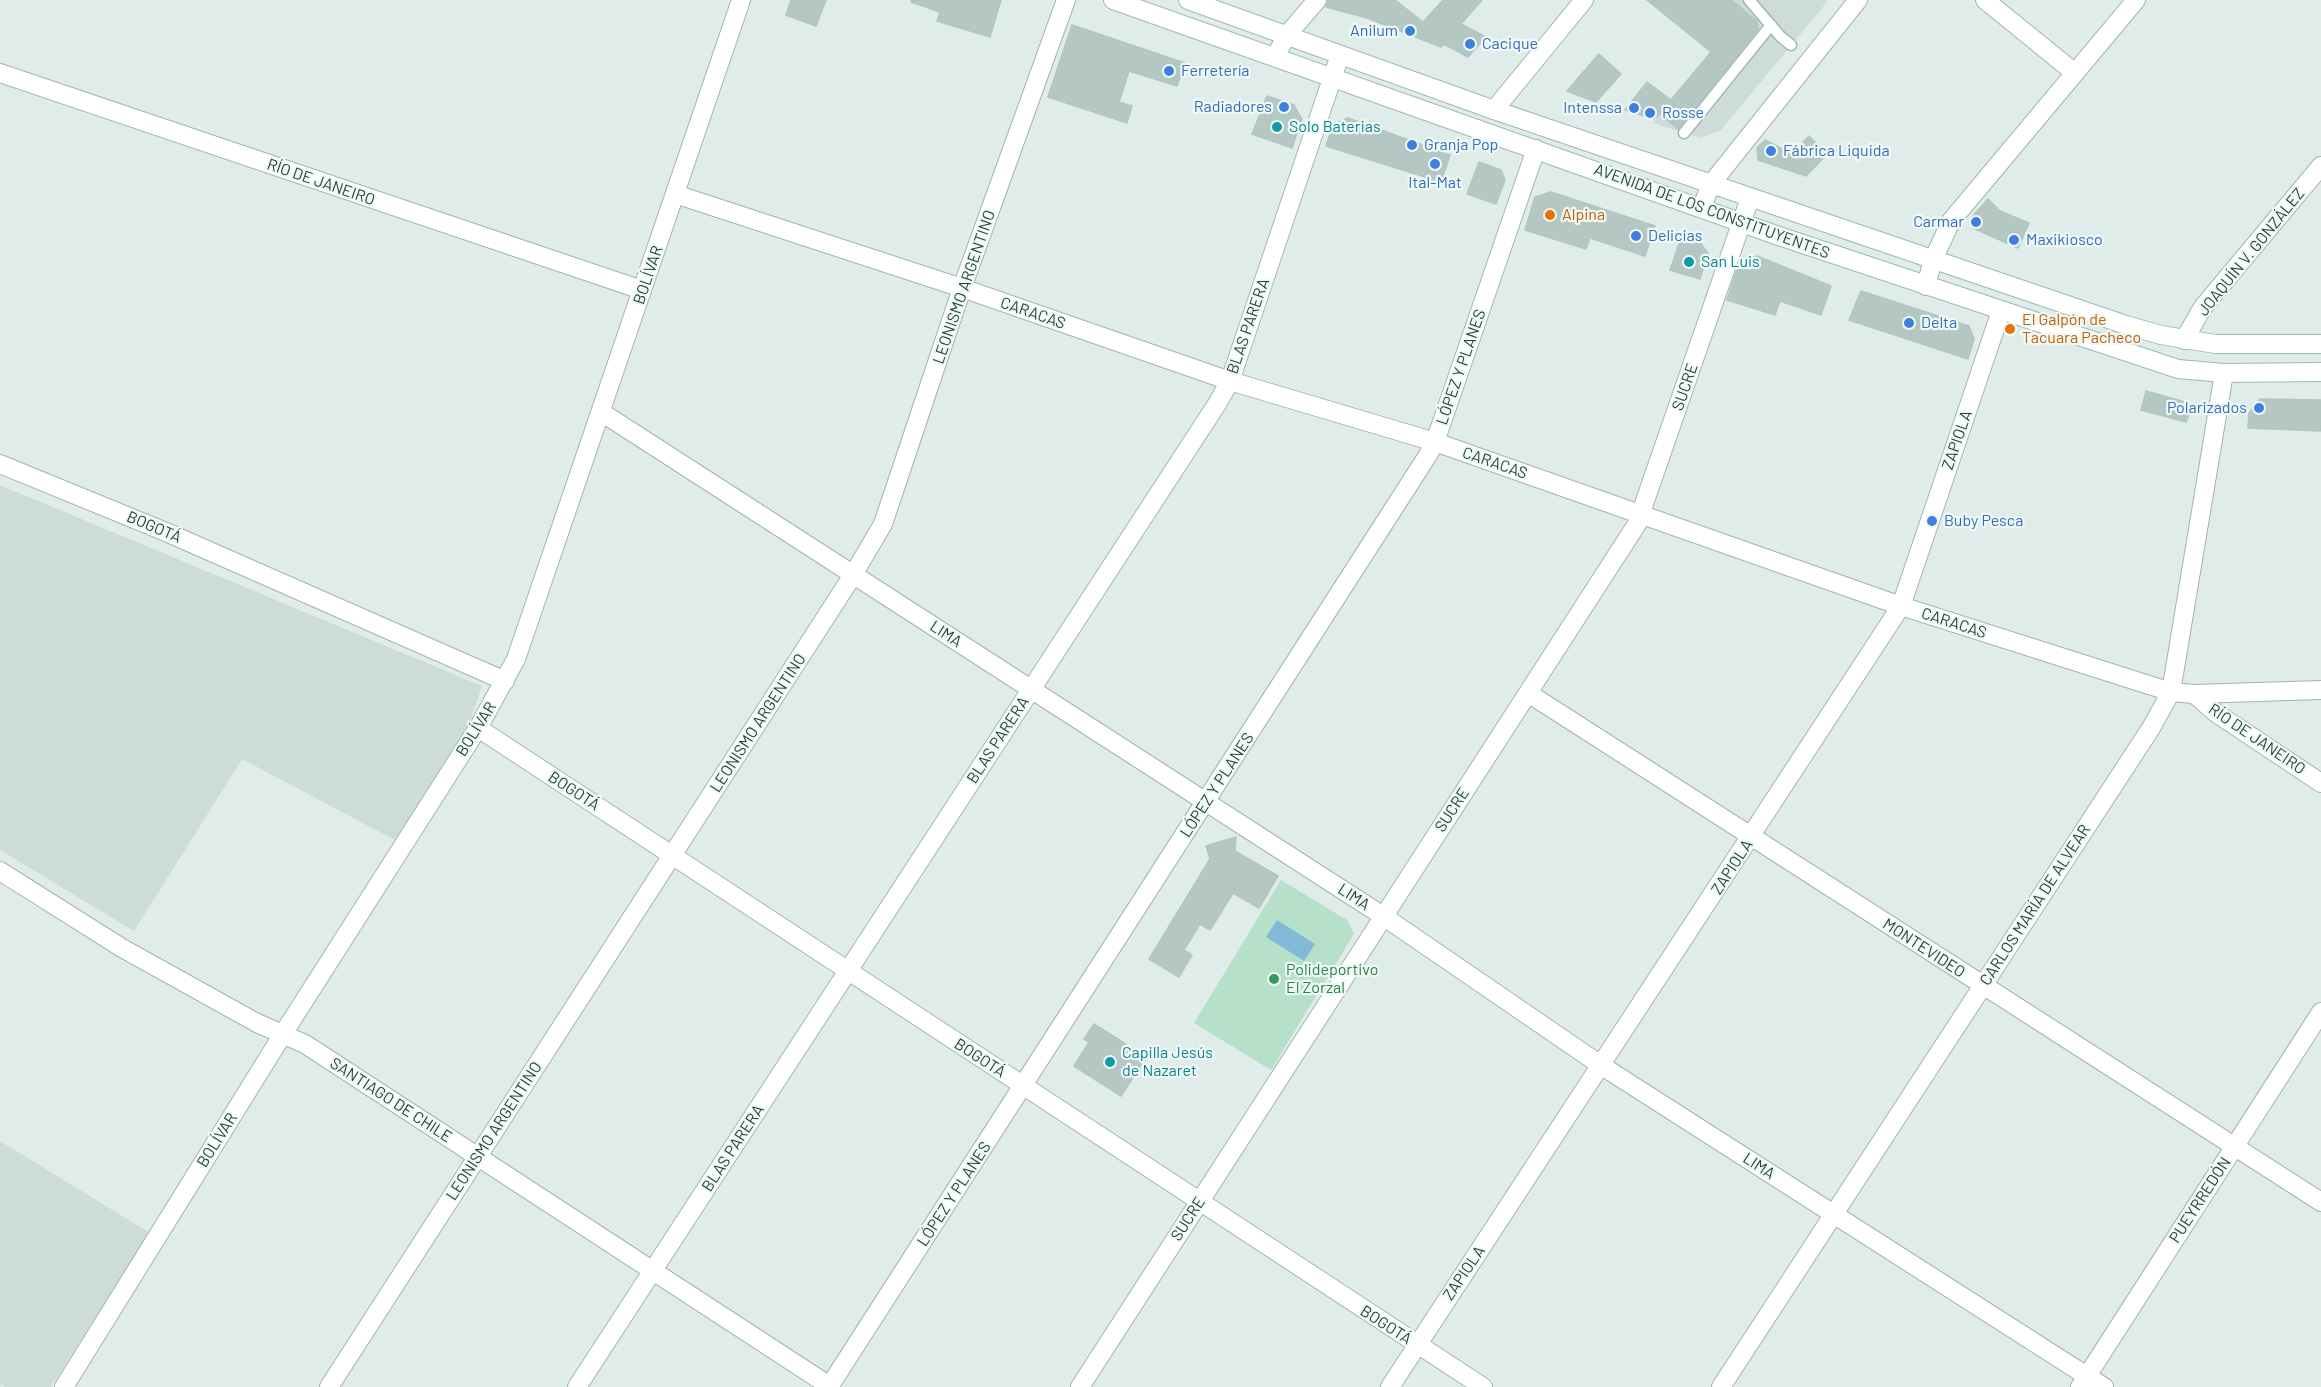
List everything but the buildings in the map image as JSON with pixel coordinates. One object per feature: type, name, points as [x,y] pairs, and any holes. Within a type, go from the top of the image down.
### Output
[{"type":"street","name":"BOLÍVAR","points":[[64,1387],[283,1034],[478,728],[505,681],[524,639],[741,0]]},
{"type":"street","name":"LEONISMO ARGENTINO","points":[[329,1387],[854,575],[883,524],[962,288],[1066,0]]},
{"type":"street","name":"AVENIDA DE LOS CONSTITUYENTES","points":[[1113,0],[1742,223],[2178,369],[2224,373],[2321,372]]},
{"type":"street","name":"AVENIDA DE LOS CONSTITUYENTES","points":[[1188,0],[1494,110],[2126,325],[2184,340],[2215,344],[2321,344]]},
{"type":"street","points":[[1275,57],[1287,35],[1317,0]]},
{"type":"street","points":[[1494,110],[1584,0]]},
{"type":"street","points":[[1702,207],[1711,184],[1858,0]]},
{"type":"street","points":[[1985,0],[2075,73]]},
{"type":"street","points":[[1926,286],[1933,260],[1951,221],[2136,0]]},
{"type":"street","name":"BLAS PARERA","points":[[577,1387],[1230,381],[1340,55]]},
{"type":"street","name":"RÍO DE JANEIRO","points":[[0,73],[642,290]]},
{"type":"street","name":"LÓPEZ Y PLANES","points":[[830,1387],[1435,442],[1536,149]]},
{"type":"street","name":"JOAQUÍN V. GONZÁLEZ","points":[[2184,340],[2203,307],[2321,166]]},
{"type":"street","name":"CARACAS","points":[[675,194],[962,288],[1230,381],[1435,442],[1901,606],[2171,692],[2194,694],[2321,690]]},
{"type":"street","name":"SUCRE","points":[[1080,1387],[1642,514],[1750,198]]},
{"type":"street","name":"ZAPIOLA","points":[[1390,1387],[1901,606],[2001,311]]},
{"type":"street","name":"CARLOS MARÍA DE ALVEAR","points":[[1721,1387],[2151,728],[2171,692],[2224,373]]},
{"type":"street","name":"LIMA","points":[[601,411],[1383,916],[1602,1066],[1834,1213],[2083,1381],[2104,1387]]},
{"type":"street","name":"BOGOTÁ","points":[[0,464],[166,532],[505,681]]},
{"type":"street","name":"MONTEVIDEO","points":[[1528,693],[2321,1202]]},
{"type":"street","name":"RÍO DE JANEIRO","points":[[2194,694],[2216,713],[2321,783]]},
{"type":"street","name":"BOGOTÁ","points":[[478,728],[1483,1387]]},
{"type":"street","name":"SANTIAGO DE CHILE","points":[[0,871],[122,948],[257,1023],[305,1044],[830,1387]]},
{"type":"street","name":"PUEYRREDÓN","points":[[2083,1381],[2321,1012]]},
{"type":"lane","points":[[1749,0],[1791,45]]},
{"type":"lane","points":[[1684,133],[1771,25]]},
{"type":"shaded area","points":[[1647,0],[1825,0],[1827,2],[1721,130],[1701,138],[1653,123],[1711,52]]},
{"type":"shaded area","points":[[0,485],[482,686],[469,724],[395,840],[242,759],[134,931],[0,850]]},
{"type":"shaded area","points":[[0,1141],[150,1233],[51,1387],[5,1387],[0,1384]]},
{"type":"green space","name":"Polideportivo El Zorzal","points":[[1281,880],[1347,920],[1354,934],[1271,1070],[1194,1023]]},
{"type":"water","points":[[1277,920],[1315,944],[1304,961],[1266,937]]},
{"type":"place","name":"Anilum","points":[[1410,31]]},
{"type":"place","name":"Cacique","points":[[1470,44]]},
{"type":"place","name":"Ferretería","points":[[1169,71]]},
{"type":"place","name":"Radiadores","points":[[1284,107]]},
{"type":"place","name":"Intenssa","points":[[1634,108]]},
{"type":"place","name":"Rosse","points":[[1650,113]]},
{"type":"place","name":"Solo Baterias","points":[[1277,127]]},
{"type":"place","name":"Granja Pop","points":[[1412,145]]},
{"type":"place","name":"Fábrica Liquida","points":[[1771,151]]},
{"type":"place","name":"Ital-Mat","points":[[1435,164]]},
{"type":"place","name":"Alpina","points":[[1550,215]]},
{"type":"place","name":"Carmar","points":[[1976,222]]},
{"type":"place","name":"Delicias","points":[[1636,236]]},
{"type":"place","name":"Maxikiosco","points":[[2014,240]]},
{"type":"place","name":"San Luis","points":[[1689,262]]},
{"type":"place","name":"Delta","points":[[1909,323]]},
{"type":"place","name":"El Galpón de Tacuara Pacheco","points":[[2010,329]]},
{"type":"place","name":"Polarizados","points":[[2259,408]]},
{"type":"place","name":"Buby Pesca","points":[[1932,521]]},
{"type":"place","name":"Polideportivo El Zorzal","points":[[1274,979]]},
{"type":"place","name":"Capilla Jesús de Nazaret","points":[[1110,1062]]}]
